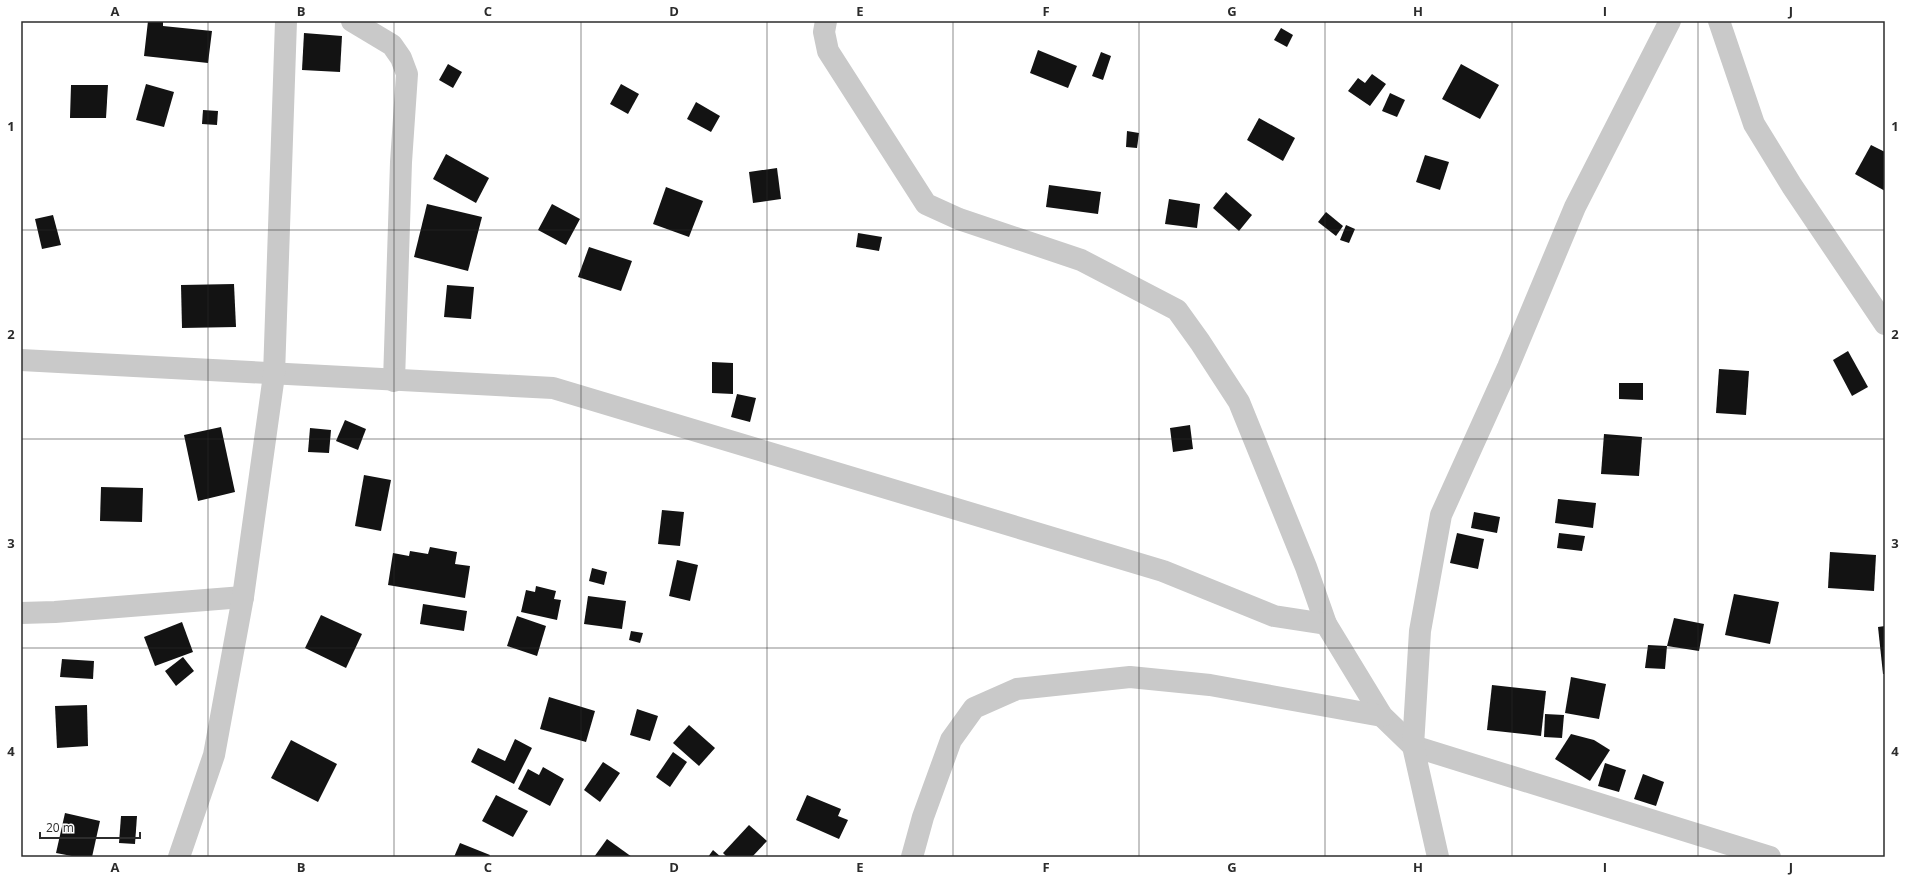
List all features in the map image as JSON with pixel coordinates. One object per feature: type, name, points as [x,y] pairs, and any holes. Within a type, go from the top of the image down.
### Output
[{"type":"street","points":[[179,857],[214,755],[243,597],[274,375],[286,21]]},
{"type":"street","points":[[352,21],[392,46],[401,58],[407,74],[401,162],[394,381]]},
{"type":"street","points":[[826,21],[824,32],[828,51],[926,204],[959,219],[1081,260],[1177,310],[1239,402],[1306,568],[1326,624],[1382,716],[1413,746],[1770,857]]},
{"type":"street","points":[[1438,857],[1413,746],[1420,631],[1441,515],[1508,367],[1575,207],[1670,21]]},
{"type":"street","points":[[1719,21],[1754,124],[1792,186],[1882,311]]},
{"type":"street","points":[[21,360],[274,375],[553,388],[1163,571],[1274,616],[1326,624]]},
{"type":"street","points":[[21,613],[55,612],[243,597]]},
{"type":"street","points":[[912,857],[924,817],[951,740],[974,708],[1017,689],[1130,677],[1210,685],[1382,716]]},
{"type":"building","points":[[148,21],[163,21],[163,26],[212,31],[208,63],[144,56]]},
{"type":"building","points":[[1281,28],[1293,35],[1287,47],[1274,40]]},
{"type":"building","points":[[304,33],[342,36],[340,72],[302,70]]},
{"type":"building","points":[[1038,50],[1077,66],[1068,88],[1030,73]]},
{"type":"building","points":[[1101,52],[1111,56],[1103,80],[1092,76]]},
{"type":"building","points":[[448,64],[462,72],[453,88],[439,80]]},
{"type":"building","points":[[1461,64],[1499,85],[1480,119],[1442,99]]},
{"type":"building","points":[[1372,74],[1386,84],[1370,106],[1348,91],[1358,78],[1365,83]]},
{"type":"building","points":[[146,84],[174,92],[164,127],[136,120]]},
{"type":"building","points":[[621,84],[639,94],[628,114],[610,104]]},
{"type":"building","points":[[71,85],[108,85],[106,118],[70,118]]},
{"type":"building","points":[[1390,93],[1405,100],[1397,117],[1382,111]]},
{"type":"building","points":[[696,102],[720,116],[711,132],[687,119]]},
{"type":"building","points":[[203,110],[218,111],[217,125],[202,124]]},
{"type":"building","points":[[1259,118],[1295,138],[1283,161],[1247,140]]},
{"type":"building","points":[[1127,131],[1139,133],[1137,148],[1126,147]]},
{"type":"building","points":[[1871,145],[1885,152],[1885,191],[1855,174]]},
{"type":"building","points":[[446,154],[489,178],[476,203],[433,179]]},
{"type":"building","points":[[1425,155],[1449,162],[1440,190],[1416,182]]},
{"type":"building","points":[[777,168],[781,199],[753,203],[749,172]]},
{"type":"building","points":[[1049,185],[1101,192],[1098,214],[1046,207]]},
{"type":"building","points":[[666,187],[703,201],[689,237],[653,224]]},
{"type":"building","points":[[1226,192],[1252,215],[1239,231],[1213,208]]},
{"type":"building","points":[[1169,199],[1200,204],[1197,228],[1165,224]]},
{"type":"building","points":[[427,204],[482,217],[468,271],[414,257]]},
{"type":"building","points":[[552,204],[580,219],[566,245],[538,230]]},
{"type":"building","points":[[1326,212],[1343,226],[1336,236],[1318,222]]},
{"type":"building","points":[[53,215],[61,245],[42,249],[35,219]]},
{"type":"building","points":[[1346,225],[1355,229],[1349,243],[1340,240]]},
{"type":"building","points":[[858,233],[882,237],[879,251],[856,247]]},
{"type":"building","points":[[589,247],[632,261],[621,291],[578,277]]},
{"type":"building","points":[[234,284],[236,327],[182,328],[181,285]]},
{"type":"building","points":[[447,285],[474,287],[471,319],[444,317]]},
{"type":"building","points":[[1848,351],[1868,387],[1852,396],[1833,360]]},
{"type":"building","points":[[712,362],[733,363],[733,394],[712,393]]},
{"type":"building","points":[[1719,369],[1749,371],[1746,415],[1716,413]]},
{"type":"building","points":[[1619,383],[1643,383],[1643,400],[1619,399]]},
{"type":"building","points":[[737,394],[756,398],[750,422],[731,417]]},
{"type":"building","points":[[345,420],[366,429],[358,450],[336,441]]},
{"type":"building","points":[[1190,425],[1193,449],[1173,452],[1170,428]]},
{"type":"building","points":[[221,427],[235,492],[198,501],[184,435]]},
{"type":"building","points":[[310,428],[331,430],[329,453],[308,452]]},
{"type":"building","points":[[1604,434],[1642,437],[1639,476],[1601,474]]},
{"type":"building","points":[[364,475],[391,480],[381,531],[355,526]]},
{"type":"building","points":[[101,487],[143,488],[142,522],[100,521]]},
{"type":"building","points":[[1558,499],[1596,503],[1593,528],[1555,523]]},
{"type":"building","points":[[662,510],[684,512],[680,546],[658,544]]},
{"type":"building","points":[[1474,512],[1500,517],[1497,533],[1471,528]]},
{"type":"building","points":[[1457,533],[1484,539],[1478,569],[1450,563]]},
{"type":"building","points":[[1559,533],[1585,536],[1582,551],[1557,548]]},
{"type":"building","points":[[430,547],[457,552],[455,564],[470,566],[465,598],[388,585],[393,553],[409,556],[410,551],[428,554]]},
{"type":"building","points":[[1830,552],[1876,555],[1874,591],[1828,588]]},
{"type":"building","points":[[677,560],[698,565],[690,601],[669,596]]},
{"type":"building","points":[[592,568],[607,572],[604,585],[589,581]]},
{"type":"building","points":[[536,586],[556,591],[554,599],[561,600],[557,620],[521,612],[526,590],[535,592]]},
{"type":"building","points":[[1734,594],[1779,602],[1770,644],[1725,635]]},
{"type":"building","points":[[588,596],[626,601],[622,629],[584,624]]},
{"type":"building","points":[[423,604],[467,611],[464,631],[420,624]]},
{"type":"building","points":[[321,615],[362,634],[346,668],[305,648]]},
{"type":"building","points":[[517,616],[546,626],[537,656],[507,646]]},
{"type":"building","points":[[1674,618],[1704,624],[1699,651],[1667,646]]},
{"type":"building","points":[[182,622],[193,652],[155,666],[144,637]]},
{"type":"building","points":[[1885,626],[1885,674],[1883,674],[1878,627]]},
{"type":"building","points":[[631,631],[643,633],[640,643],[629,640]]},
{"type":"building","points":[[1648,645],[1667,646],[1665,669],[1645,668]]},
{"type":"building","points":[[183,657],[194,671],[176,686],[165,671]]},
{"type":"building","points":[[62,659],[94,661],[93,679],[60,677]]},
{"type":"building","points":[[1571,677],[1606,684],[1599,719],[1565,713]]},
{"type":"building","points":[[1492,685],[1546,691],[1541,736],[1487,730]]},
{"type":"building","points":[[549,697],[595,711],[586,742],[540,729]]},
{"type":"building","points":[[87,705],[88,746],[57,748],[55,706]]},
{"type":"building","points":[[637,709],[658,716],[650,741],[630,735]]},
{"type":"building","points":[[1545,714],[1564,715],[1562,738],[1544,737]]},
{"type":"building","points":[[689,725],[715,748],[699,766],[673,743]]},
{"type":"building","points":[[1571,734],[1594,740],[1610,750],[1590,781],[1555,759]]},
{"type":"building","points":[[515,739],[532,748],[514,784],[471,762],[478,748],[505,761]]},
{"type":"building","points":[[291,740],[337,764],[318,802],[271,778]]},
{"type":"building","points":[[673,752],[687,762],[670,787],[656,777]]},
{"type":"building","points":[[603,762],[620,773],[600,802],[584,790]]},
{"type":"building","points":[[1605,763],[1626,770],[1619,792],[1598,786]]},
{"type":"building","points":[[543,767],[564,779],[550,806],[518,789],[528,769],[539,775]]},
{"type":"building","points":[[1643,774],[1664,782],[1656,806],[1634,799]]},
{"type":"building","points":[[496,795],[528,811],[513,837],[482,821]]},
{"type":"building","points":[[807,795],[841,809],[838,816],[848,820],[839,839],[796,820]]},
{"type":"building","points":[[65,813],[100,821],[92,857],[77,857],[56,853]]},
{"type":"building","points":[[121,816],[137,816],[135,844],[119,843]]},
{"type":"building","points":[[749,825],[767,841],[752,857],[727,857],[723,853]]},
{"type":"building","points":[[607,839],[632,857],[594,857]]},
{"type":"building","points":[[460,843],[490,855],[489,857],[454,857]]},
{"type":"building","points":[[713,850],[721,857],[708,857]]}]
